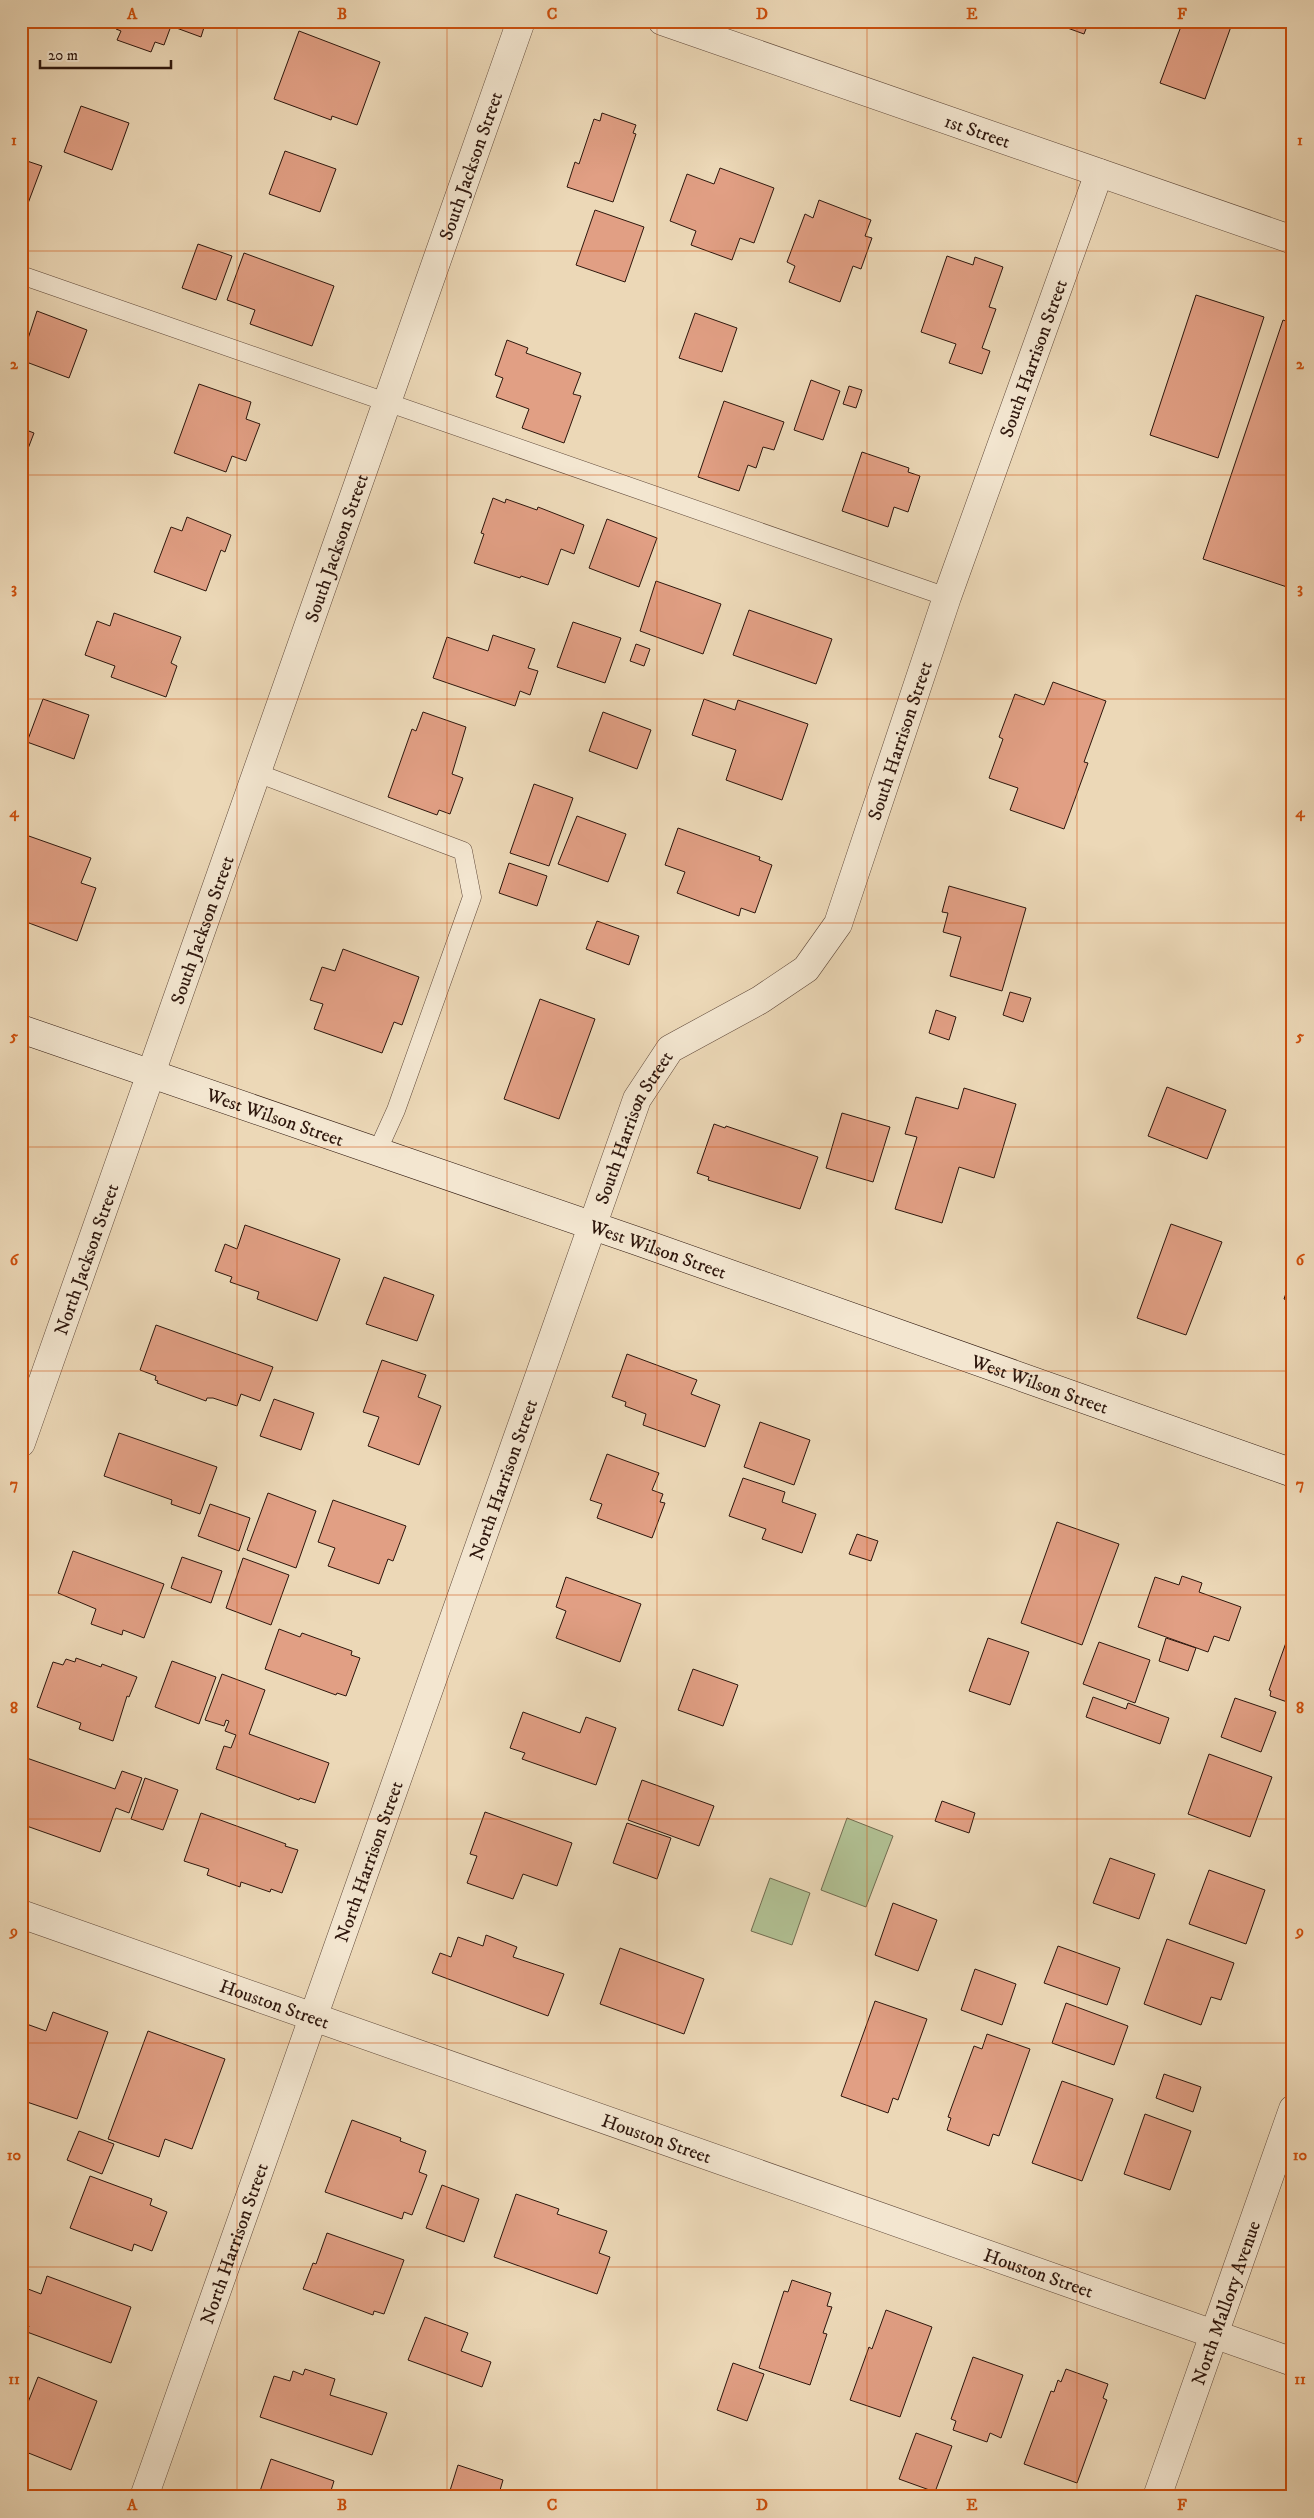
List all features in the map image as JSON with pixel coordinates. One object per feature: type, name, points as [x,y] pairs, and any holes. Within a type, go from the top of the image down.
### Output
[{"type":"street","name":"South Jackson Street","points":[[151,1075],[521,21]]},
{"type":"street","name":"1st Street","points":[[662,21],[1293,240]]},
{"type":"street","name":"South Harrison Street","points":[[592,1226],[637,1098],[670,1049],[760,1000],[806,969],[838,924],[947,597],[1099,173]]},
{"type":"street","name":"West Wilson Street","points":[[21,1029],[592,1226],[1293,1473]]},
{"type":"street","name":"North Jackson Street","points":[[21,1443],[151,1075]]},
{"type":"street","name":"North Harrison Street","points":[[144,2497],[592,1226]]},
{"type":"street","name":"Houston Street","points":[[21,1914],[1293,2362]]},
{"type":"street","name":"North Mallory Avenue","points":[[1157,2497],[1293,2109]]},
{"type":"lane","points":[[21,275],[947,597]]},
{"type":"lane","points":[[257,773],[463,851],[472,898],[396,1110],[377,1152]]},
{"type":"green space","points":[[847,1818],[893,1836],[866,1907],[821,1890]]},
{"type":"green space","points":[[770,1878],[810,1893],[792,1945],[751,1931]]},
{"type":"building","points":[[118,21],[206,21],[201,37],[171,26],[164,45],[155,42],[151,52],[117,40],[121,31],[116,29]]},
{"type":"building","points":[[1048,21],[1089,21],[1084,34]]},
{"type":"building","points":[[1183,21],[1233,21],[1205,99],[1160,83]]},
{"type":"building","points":[[299,31],[380,62],[357,125],[332,116],[331,120],[274,99]]},
{"type":"building","points":[[81,106],[129,123],[112,170],[64,152]]},
{"type":"building","points":[[602,113],[636,125],[633,133],[636,134],[613,202],[567,187],[575,162],[579,164],[594,119],[600,121]]},
{"type":"building","points":[[285,151],[336,169],[320,212],[269,194]]},
{"type":"building","points":[[21,159],[42,166],[24,214],[21,213]]},
{"type":"building","points":[[720,168],[774,188],[754,243],[740,238],[732,260],[691,245],[696,231],[670,221],[687,174],[714,184]]},
{"type":"building","points":[[819,200],[871,220],[865,236],[872,238],[861,269],[853,266],[840,302],[789,282],[795,266],[787,262],[805,214],[813,218]]},
{"type":"building","points":[[595,210],[644,227],[625,282],[576,265]]},
{"type":"building","points":[[198,244],[232,256],[216,300],[182,288]]},
{"type":"building","points":[[244,253],[334,286],[312,346],[250,324],[255,310],[227,300]]},
{"type":"building","points":[[947,256],[973,265],[975,257],[1003,267],[989,307],[996,309],[982,348],[990,351],[982,374],[949,363],[956,344],[921,332]]},
{"type":"building","points":[[1196,295],[1264,317],[1218,458],[1150,435]]},
{"type":"building","points":[[37,311],[87,330],[69,378],[21,360]]},
{"type":"building","points":[[695,313],[737,328],[722,372],[679,358]]},
{"type":"building","points":[[1283,320],[1293,324],[1293,589],[1203,559]]},
{"type":"building","points":[[507,340],[528,348],[526,353],[581,373],[573,394],[581,396],[564,443],[522,428],[529,409],[496,397],[503,378],[495,375]]},
{"type":"building","points":[[811,380],[840,391],[823,440],[794,430]]},
{"type":"building","points":[[199,384],[251,402],[246,419],[260,424],[246,461],[232,456],[226,472],[174,453]]},
{"type":"building","points":[[849,386],[862,390],[856,408],[843,404]]},
{"type":"building","points":[[724,401],[784,422],[774,450],[763,447],[756,468],[748,465],[739,491],[698,477]]},
{"type":"building","points":[[21,428],[34,433],[21,467]]},
{"type":"building","points":[[862,452],[909,468],[908,472],[920,476],[908,512],[894,507],[888,527],[842,511]]},
{"type":"building","points":[[493,498],[505,503],[506,499],[537,510],[538,507],[584,525],[574,554],[561,549],[548,585],[474,563],[484,534],[481,533]]},
{"type":"building","points":[[187,517],[231,535],[225,552],[221,550],[206,591],[154,572],[171,527],[182,531]]},
{"type":"building","points":[[607,519],[657,538],[639,587],[589,568]]},
{"type":"building","points":[[656,581],[721,604],[703,654],[640,631]]},
{"type":"building","points":[[749,610],[832,639],[816,684],[733,655]]},
{"type":"building","points":[[114,613],[181,637],[171,663],[177,666],[166,697],[111,677],[115,666],[85,655],[97,621],[110,626]]},
{"type":"building","points":[[573,622],[621,638],[605,683],[557,667]]},
{"type":"building","points":[[493,635],[535,649],[528,668],[538,671],[530,695],[520,691],[515,706],[433,678],[447,637],[488,651]]},
{"type":"building","points":[[636,644],[650,649],[644,666],[630,661]]},
{"type":"building","points":[[1053,682],[1106,701],[1084,762],[1088,763],[1064,829],[1010,810],[1018,788],[989,778],[1003,739],[999,737],[1015,694],[1044,705]]},
{"type":"building","points":[[43,699],[89,715],[74,759],[27,742]]},
{"type":"building","points":[[704,699],[735,710],[738,700],[808,724],[782,800],[726,780],[736,750],[692,735]]},
{"type":"building","points":[[423,712],[466,727],[452,774],[463,778],[450,814],[439,810],[437,815],[388,797],[412,729],[416,731]]},
{"type":"building","points":[[603,712],[651,730],[637,769],[589,751]]},
{"type":"building","points":[[534,784],[573,798],[549,866],[510,853]]},
{"type":"building","points":[[577,816],[626,834],[608,882],[558,864]]},
{"type":"building","points":[[678,828],[760,857],[759,860],[772,865],[755,913],[741,908],[739,916],[677,893],[685,872],[665,865]]},
{"type":"building","points":[[26,835],[91,858],[81,883],[96,888],[77,941],[21,920],[21,842]]},
{"type":"building","points":[[509,863],[547,876],[537,906],[499,893]]},
{"type":"building","points":[[949,886],[1026,908],[1002,991],[950,976],[961,937],[943,932],[948,913],[942,912]]},
{"type":"building","points":[[597,921],[639,936],[629,965],[586,949]]},
{"type":"building","points":[[343,949],[419,977],[402,1025],[394,1022],[382,1053],[314,1029],[323,1004],[310,1000],[322,967],[335,971]]},
{"type":"building","points":[[1010,992],[1031,998],[1023,1022],[1003,1015]]},
{"type":"building","points":[[540,999],[595,1019],[559,1119],[504,1099]]},
{"type":"building","points":[[936,1010],[956,1017],[949,1040],[929,1033]]},
{"type":"building","points":[[1167,1087],[1226,1110],[1207,1159],[1148,1136]]},
{"type":"building","points":[[964,1088],[1016,1104],[994,1178],[959,1167],[942,1223],[895,1209],[917,1137],[905,1134],[916,1097],[958,1109]]},
{"type":"building","points":[[842,1113],[890,1127],[873,1182],[826,1168]]},
{"type":"building","points":[[714,1124],[725,1128],[726,1126],[818,1157],[800,1209],[708,1180],[709,1177],[697,1173]]},
{"type":"building","points":[[1171,1224],[1222,1242],[1186,1335],[1137,1318]]},
{"type":"building","points":[[245,1225],[340,1259],[317,1321],[257,1299],[259,1292],[230,1282],[232,1277],[215,1271],[225,1244],[237,1249]]},
{"type":"building","points":[[1293,1273],[1293,1302],[1284,1299]]},
{"type":"building","points":[[384,1277],[434,1295],[417,1341],[366,1324]]},
{"type":"building","points":[[156,1325],[273,1367],[260,1401],[241,1394],[237,1406],[213,1398],[207,1398],[206,1401],[157,1383],[158,1381],[155,1380],[156,1376],[140,1370]]},
{"type":"building","points":[[627,1354],[697,1380],[691,1394],[720,1405],[705,1447],[643,1425],[646,1414],[625,1406],[626,1402],[612,1397]]},
{"type":"building","points":[[382,1360],[426,1375],[418,1397],[441,1406],[419,1465],[368,1446],[379,1417],[363,1412]]},
{"type":"building","points":[[274,1399],[314,1413],[301,1450],[260,1436]]},
{"type":"building","points":[[760,1422],[810,1440],[794,1485],[744,1467]]},
{"type":"building","points":[[119,1433],[217,1467],[200,1514],[171,1504],[172,1500],[104,1476]]},
{"type":"building","points":[[607,1454],[659,1473],[652,1490],[663,1494],[660,1502],[665,1503],[652,1538],[597,1518],[602,1504],[590,1500]]},
{"type":"building","points":[[743,1478],[785,1492],[782,1502],[816,1514],[802,1553],[762,1539],[766,1529],[729,1516]]},
{"type":"building","points":[[268,1493],[316,1511],[296,1568],[247,1550]]},
{"type":"building","points":[[333,1500],[406,1526],[393,1561],[388,1559],[379,1584],[328,1566],[335,1548],[318,1542]]},
{"type":"building","points":[[210,1504],[250,1518],[239,1551],[198,1536]]},
{"type":"building","points":[[1057,1522],[1119,1544],[1082,1645],[1021,1623]]},
{"type":"building","points":[[857,1534],[878,1541],[871,1561],[849,1554]]},
{"type":"building","points":[[73,1551],[164,1584],[144,1638],[123,1630],[122,1635],[91,1624],[96,1609],[58,1593]]},
{"type":"building","points":[[182,1557],[222,1571],[211,1603],[171,1588]]},
{"type":"building","points":[[243,1558],[289,1575],[271,1625],[226,1608]]},
{"type":"building","points":[[1182,1576],[1202,1583],[1199,1592],[1241,1607],[1229,1641],[1214,1636],[1208,1652],[1138,1627],[1155,1577],[1179,1585]]},
{"type":"building","points":[[566,1577],[641,1604],[620,1662],[556,1638],[566,1611],[556,1607]]},
{"type":"building","points":[[1292,1626],[1293,1704],[1270,1696],[1271,1691],[1269,1690]]},
{"type":"building","points":[[279,1629],[300,1637],[302,1633],[352,1651],[351,1655],[360,1658],[346,1696],[337,1693],[336,1695],[265,1669]]},
{"type":"building","points":[[988,1638],[1029,1652],[1010,1705],[969,1691]]},
{"type":"building","points":[[1166,1638],[1196,1648],[1188,1671],[1159,1661]]},
{"type":"building","points":[[1099,1642],[1150,1660],[1135,1703],[1083,1684]]},
{"type":"building","points":[[76,1658],[101,1667],[102,1664],[137,1677],[129,1697],[127,1696],[113,1741],[79,1729],[81,1723],[37,1707],[53,1662],[63,1665],[66,1659],[75,1662]]},
{"type":"building","points":[[172,1661],[216,1677],[199,1724],[155,1707]]},
{"type":"building","points":[[693,1669],[738,1685],[723,1726],[678,1710]]},
{"type":"building","points":[[222,1674],[265,1690],[249,1734],[329,1763],[315,1803],[300,1798],[299,1800],[216,1769],[224,1746],[231,1748],[236,1735],[225,1731],[229,1721],[226,1720],[224,1726],[205,1720]]},
{"type":"building","points":[[1093,1697],[1126,1709],[1128,1703],[1169,1718],[1160,1744],[1086,1717]]},
{"type":"building","points":[[1235,1698],[1276,1712],[1261,1752],[1221,1737]]},
{"type":"building","points":[[523,1712],[580,1733],[586,1717],[616,1728],[596,1785],[522,1759],[525,1753],[510,1748]]},
{"type":"building","points":[[1209,1754],[1272,1777],[1250,1837],[1188,1814]]},
{"type":"building","points":[[21,1756],[115,1789],[122,1771],[142,1778],[129,1813],[116,1808],[100,1852],[21,1824]]},
{"type":"building","points":[[145,1778],[178,1790],[163,1830],[131,1819]]},
{"type":"building","points":[[642,1780],[714,1806],[699,1846],[628,1820]]},
{"type":"building","points":[[942,1801],[975,1813],[969,1833],[935,1821]]},
{"type":"building","points":[[485,1812],[572,1843],[557,1886],[523,1874],[513,1899],[467,1883],[477,1856],[470,1854]]},
{"type":"building","points":[[201,1813],[298,1850],[282,1893],[271,1889],[270,1892],[241,1882],[240,1887],[207,1875],[209,1869],[184,1861]]},
{"type":"building","points":[[627,1823],[671,1838],[657,1879],[613,1863]]},
{"type":"building","points":[[1110,1858],[1155,1874],[1139,1919],[1093,1903]]},
{"type":"building","points":[[1209,1870],[1265,1890],[1246,1944],[1189,1924]]},
{"type":"building","points":[[893,1903],[937,1920],[918,1971],[875,1955]]},
{"type":"building","points":[[486,1935],[517,1947],[513,1957],[564,1974],[548,2016],[432,1973],[440,1953],[451,1957],[458,1937],[483,1946]]},
{"type":"building","points":[[1167,1939],[1234,1963],[1221,2000],[1211,1997],[1201,2025],[1144,2004]]},
{"type":"building","points":[[1058,1946],[1120,1968],[1107,2005],[1044,1983]]},
{"type":"building","points":[[620,1948],[704,1979],[684,2034],[600,2004]]},
{"type":"building","points":[[975,1969],[1016,1984],[1002,2025],[961,2010]]},
{"type":"building","points":[[875,2001],[927,2019],[898,2100],[893,2098],[888,2113],[841,2096]]},
{"type":"building","points":[[1066,2003],[1128,2026],[1114,2065],[1052,2043]]},
{"type":"building","points":[[53,2012],[108,2032],[77,2119],[21,2100],[28,2079],[21,2077],[21,2022],[46,2031]]},
{"type":"building","points":[[148,2031],[225,2059],[192,2149],[165,2139],[159,2157],[108,2139]]},
{"type":"building","points":[[987,2034],[1030,2049],[999,2136],[993,2134],[989,2146],[947,2130],[951,2118],[948,2117],[974,2046],[982,2049]]},
{"type":"building","points":[[1164,2074],[1201,2087],[1193,2112],[1156,2098]]},
{"type":"building","points":[[1062,2081],[1113,2099],[1082,2181],[1032,2163]]},
{"type":"building","points":[[1145,2114],[1191,2131],[1170,2190],[1124,2174]]},
{"type":"building","points":[[352,2120],[401,2138],[400,2141],[426,2151],[419,2172],[427,2175],[412,2215],[404,2212],[402,2219],[325,2192]]},
{"type":"building","points":[[79,2131],[114,2144],[102,2174],[67,2160]]},
{"type":"building","points":[[90,2176],[152,2199],[150,2205],[167,2212],[152,2251],[134,2244],[132,2251],[70,2228]]},
{"type":"building","points":[[442,2185],[479,2199],[464,2242],[426,2228]]},
{"type":"building","points":[[516,2194],[559,2209],[557,2214],[607,2231],[599,2253],[610,2257],[597,2294],[494,2257]]},
{"type":"building","points":[[327,2233],[404,2260],[384,2314],[374,2311],[373,2315],[303,2289],[313,2263],[316,2264]]},
{"type":"building","points":[[47,2276],[131,2307],[111,2363],[27,2332],[29,2326],[21,2323],[21,2308],[28,2289],[41,2294]]},
{"type":"building","points":[[792,2280],[831,2293],[827,2306],[832,2307],[823,2333],[827,2334],[810,2385],[759,2368],[784,2291],[788,2292]]},
{"type":"building","points":[[886,2310],[932,2327],[900,2417],[850,2400],[869,2347],[872,2349]]},
{"type":"building","points":[[425,2317],[468,2333],[461,2351],[491,2362],[482,2387],[408,2360]]},
{"type":"building","points":[[973,2357],[1023,2375],[1001,2438],[990,2433],[987,2442],[953,2430],[956,2421],[951,2419]]},
{"type":"building","points":[[733,2363],[764,2374],[747,2421],[717,2410]]},
{"type":"building","points":[[305,2369],[335,2379],[330,2395],[387,2413],[372,2455],[260,2417],[274,2376],[290,2381],[293,2371],[303,2375]]},
{"type":"building","points":[[1066,2369],[1108,2384],[1103,2398],[1107,2400],[1077,2483],[1024,2464],[1051,2391],[1054,2392],[1058,2380],[1061,2382]]},
{"type":"building","points":[[38,2377],[97,2401],[71,2470],[21,2450],[21,2441],[27,2427],[21,2425],[21,2420]]},
{"type":"building","points":[[916,2433],[952,2446],[935,2492],[899,2479]]},
{"type":"building","points":[[271,2459],[334,2481],[329,2497],[258,2497]]},
{"type":"building","points":[[458,2465],[503,2480],[498,2497],[448,2497]]}]
